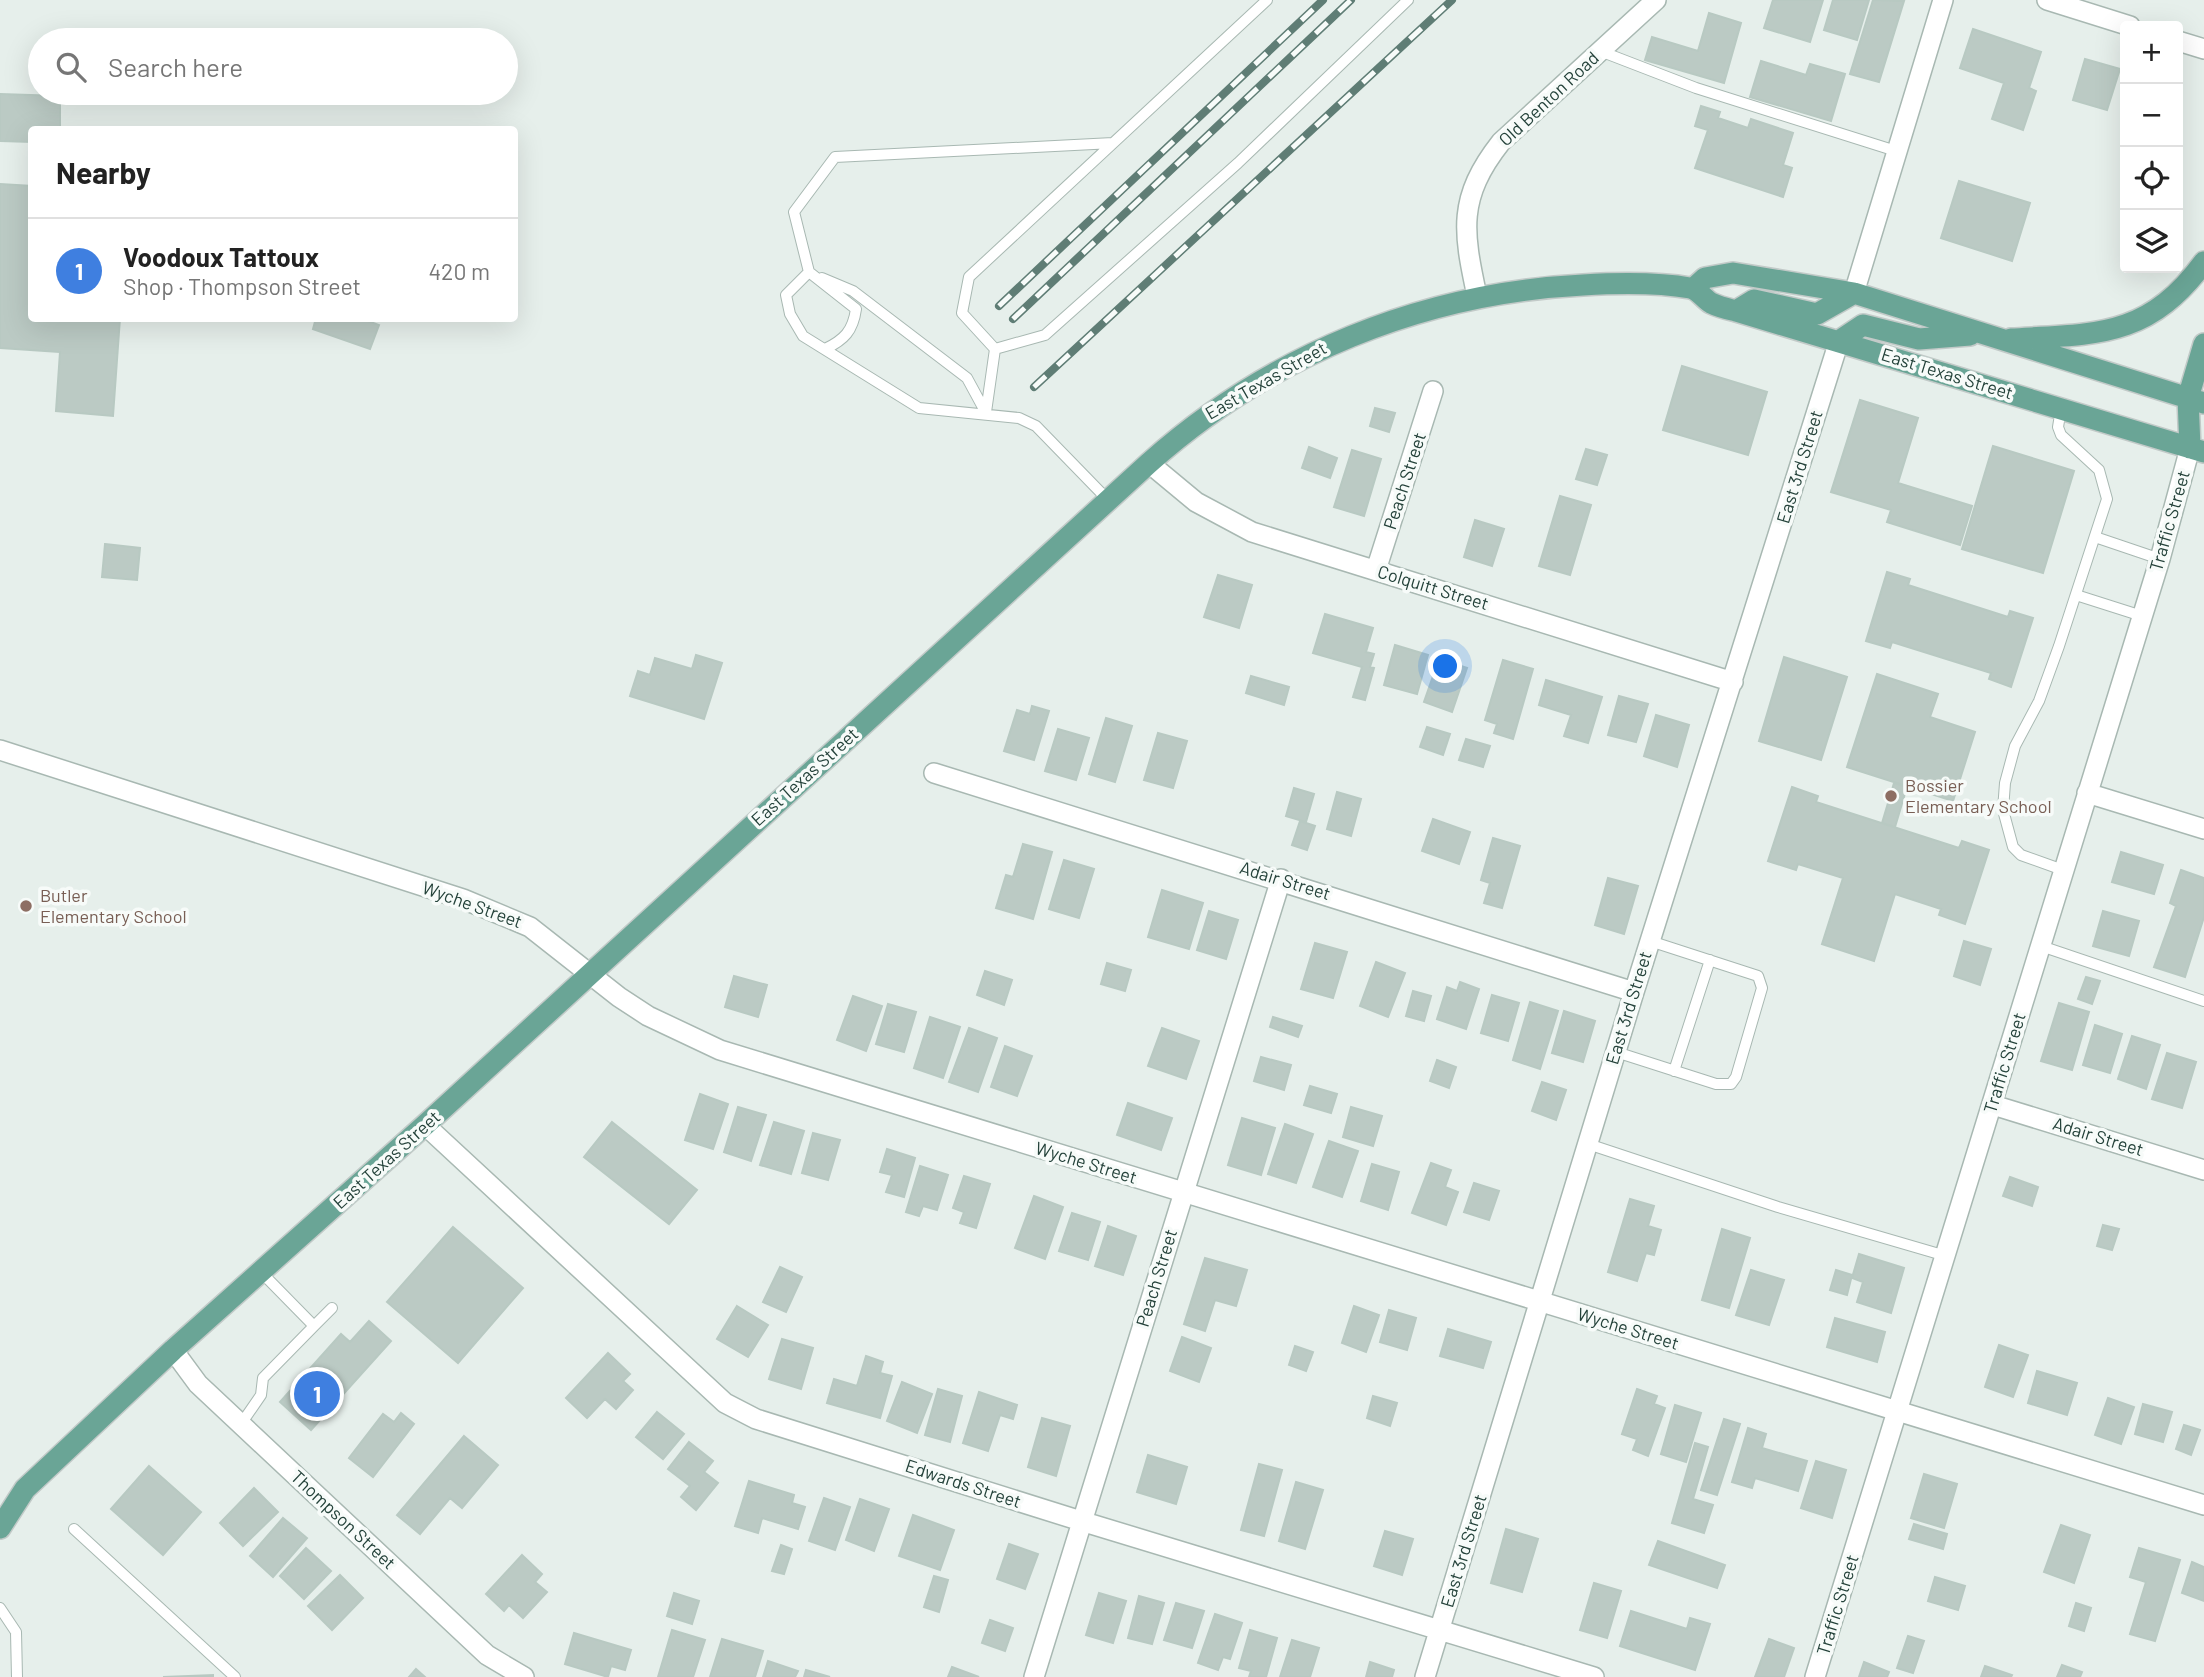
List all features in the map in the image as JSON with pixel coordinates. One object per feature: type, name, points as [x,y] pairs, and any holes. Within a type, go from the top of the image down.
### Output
[{"type":"main road","points":[[1839,341],[1863,325],[1919,339],[2081,336],[2124,326],[2163,307],[2204,262]]},
{"type":"main road","name":"East Texas Street","points":[[1694,288],[1705,278],[1733,273],[1854,293],[2196,401]]},
{"type":"main road","name":"East Texas Street","points":[[0,1528],[25,1489],[173,1350],[425,1125],[1149,463],[1210,412],[1320,348],[1359,331],[1477,296],[1530,288],[1608,284],[1694,288],[1710,302],[1736,312],[2197,450]]},
{"type":"main road","points":[[1736,312],[1754,300],[1817,314],[1854,293]]},
{"type":"main road","name":"Traffic Street","points":[[2197,450],[2196,401],[2204,344]]},
{"type":"main road","name":"Traffic Street","points":[[2197,450],[2204,426]]},
{"type":"main road","name":"East Texas Street","points":[[0,1502],[25,1489]]},
{"type":"street","name":"Old Benton Road","points":[[1477,296],[1465,230],[1466,206],[1474,182],[1501,142],[1656,0]]},
{"type":"street","points":[[1854,293],[1943,0]]},
{"type":"street","points":[[2047,0],[2120,23]]},
{"type":"street","points":[[2183,43],[2204,49]]},
{"type":"street","name":"East 3rd Street","points":[[1425,1677],[1634,992],[1839,341]]},
{"type":"street","name":"Peach Street","points":[[1376,570],[1433,391]]},
{"type":"street","name":"Traffic Street","points":[[1815,1677],[1899,1412],[2142,616],[2197,450]]},
{"type":"street","name":"Colquitt Street","points":[[1149,463],[1196,502],[1252,532],[1733,682]]},
{"type":"street","name":"Wyche Street","points":[[0,750],[463,899],[530,926],[589,974],[648,1016],[720,1049],[1541,1303],[2204,1504]]},
{"type":"street","name":"Adair Street","points":[[934,773],[1634,992]]},
{"type":"street","points":[[2087,793],[2204,829]]},
{"type":"street","name":"Peach Street","points":[[1034,1677],[1281,880]]},
{"type":"street","name":"Adair Street","points":[[1993,1105],[2204,1170]]},
{"type":"street","name":"Edwards Street","points":[[425,1125],[725,1403],[756,1419],[1594,1677]]},
{"type":"street","name":"Thompson Street","points":[[173,1350],[198,1384],[487,1655],[524,1677]]},
{"type":"lane","points":[[995,349],[962,313],[969,277],[1266,0]]},
{"type":"lane","points":[[995,349],[1045,335],[1238,163],[1408,0]]},
{"type":"lane","points":[[1600,51],[1696,88],[1896,151]]},
{"type":"lane","points":[[825,349],[843,340],[854,324],[856,309],[809,272],[794,212],[835,157],[1113,144]]},
{"type":"lane","points":[[809,272],[786,295],[789,314],[803,336],[919,408],[1019,418],[1036,426],[1108,500]]},
{"type":"lane","points":[[809,272],[853,291],[967,379],[986,413]]},
{"type":"lane","points":[[986,413],[995,349]]},
{"type":"lane","points":[[2061,409],[2058,427],[2061,435],[2099,470],[2107,499],[2039,701],[2011,755],[2003,810],[2013,846],[2021,855],[2063,870]]},
{"type":"lane","points":[[2095,537],[2160,559]]},
{"type":"lane","points":[[2076,595],[2142,616]]},
{"type":"lane","points":[[1616,1052],[1725,1086],[1736,1077],[1762,988],[1761,982],[1753,973],[1650,941]]},
{"type":"lane","points":[[2041,946],[2204,1001]]},
{"type":"lane","points":[[1674,1071],[1710,960]]},
{"type":"lane","points":[[1588,1144],[1778,1207],[1946,1257]]},
{"type":"lane","points":[[261,1272],[314,1326]]},
{"type":"lane","points":[[241,1424],[261,1395],[263,1378],[331,1308]]},
{"type":"lane","points":[[74,1530],[235,1677]]},
{"type":"lane","points":[[0,1608],[16,1632],[17,1677]]},
{"type":"building","points":[[1773,0],[1823,0],[1810,42],[1764,28]]},
{"type":"building","points":[[1833,0],[1869,0],[1857,40],[1824,30]]},
{"type":"building","points":[[1873,0],[1904,1],[1879,82],[1850,74]]},
{"type":"building","points":[[1709,13],[1741,23],[1724,83],[1645,60],[1652,37],[1698,51]]},
{"type":"building","points":[[1973,29],[2041,52],[2029,88],[2036,91],[2023,130],[1992,119],[2004,83],[1960,68]]},
{"type":"building","points":[[2085,59],[2120,69],[2107,110],[2073,100]]},
{"type":"building","points":[[1761,61],[1806,75],[1810,64],[1845,74],[1831,121],[1750,97]]},
{"type":"building","points":[[0,94],[28,95],[28,105],[60,105],[60,126],[28,126],[28,142],[0,141]]},
{"type":"building","points":[[1701,106],[1720,112],[1718,118],[1748,128],[1751,119],[1793,133],[1783,165],[1792,168],[1783,197],[1695,168],[1708,130],[1695,126]]},
{"type":"building","points":[[1959,181],[2030,203],[2012,261],[1941,238]]},
{"type":"building","points":[[0,184],[28,186],[28,322],[120,322],[113,416],[56,411],[60,352],[0,348]]},
{"type":"building","points":[[315,322],[371,322],[379,325],[370,349],[313,329]]},
{"type":"building","points":[[1682,366],[1767,392],[1748,455],[1663,430]]},
{"type":"building","points":[[1860,400],[1918,418],[1898,483],[1972,506],[1960,545],[1887,522],[1891,510],[1831,492]]},
{"type":"building","points":[[1375,408],[1395,413],[1389,432],[1370,426]]},
{"type":"building","points":[[1993,446],[2074,471],[2043,573],[1962,549]]},
{"type":"building","points":[[1309,447],[1337,458],[1330,478],[1302,468]]},
{"type":"building","points":[[1586,449],[1607,455],[1597,485],[1576,479]]},
{"type":"building","points":[[1352,450],[1381,459],[1364,516],[1334,507]]},
{"type":"building","points":[[1560,496],[1591,505],[1570,575],[1539,566]]},
{"type":"building","points":[[1475,520],[1504,529],[1492,566],[1464,557]]},
{"type":"building","points":[[105,544],[140,548],[137,580],[102,577]]},
{"type":"building","points":[[1887,572],[1910,579],[1908,585],[2008,617],[2010,611],[2033,618],[2011,687],[1989,679],[1991,673],[1892,642],[1890,648],[1866,641]]},
{"type":"building","points":[[1218,575],[1252,585],[1239,628],[1204,617]]},
{"type":"building","points":[[1325,614],[1373,628],[1366,652],[1374,654],[1370,667],[1374,668],[1365,700],[1353,697],[1362,667],[1313,653]]},
{"type":"building","points":[[1395,645],[1428,655],[1417,694],[1384,685]]},
{"type":"building","points":[[696,655],[722,663],[704,719],[630,696],[638,671],[650,675],[655,658],[692,669]]},
{"type":"building","points":[[1784,657],[1847,677],[1821,760],[1759,741]]},
{"type":"building","points":[[1439,659],[1467,668],[1452,712],[1424,702]]},
{"type":"building","points":[[1503,660],[1533,669],[1513,739],[1494,733],[1497,724],[1485,720]]},
{"type":"building","points":[[1877,674],[1938,694],[1930,717],[1975,732],[1953,801],[1847,767]]},
{"type":"building","points":[[1251,676],[1289,687],[1284,705],[1246,693]]},
{"type":"building","points":[[1546,680],[1602,697],[1588,743],[1564,736],[1571,715],[1539,705]]},
{"type":"building","points":[[1619,696],[1648,704],[1636,742],[1608,735]]},
{"type":"building","points":[[1032,706],[1049,711],[1034,760],[1004,751],[1017,710],[1030,714]]},
{"type":"building","points":[[1656,715],[1689,725],[1677,767],[1644,756]]},
{"type":"building","points":[[1106,718],[1132,726],[1115,782],[1089,774]]},
{"type":"building","points":[[1427,727],[1450,734],[1443,755],[1420,747]]},
{"type":"building","points":[[1058,729],[1089,738],[1076,780],[1045,771]]},
{"type":"building","points":[[1158,733],[1187,741],[1173,788],[1144,780]]},
{"type":"building","points":[[1466,739],[1490,746],[1483,767],[1459,760]]},
{"type":"building","points":[[1894,783],[1907,787],[1895,827],[1882,823]]},
{"type":"building","points":[[1792,787],[1818,796],[1816,802],[1959,848],[1962,841],[1989,850],[1965,924],[1939,915],[1941,909],[1895,894],[1874,961],[1822,944],[1843,878],[1798,864],[1796,870],[1768,861]]},
{"type":"building","points":[[1294,788],[1314,794],[1306,822],[1286,816]]},
{"type":"building","points":[[1337,792],[1361,799],[1351,836],[1327,829]]},
{"type":"building","points":[[1433,819],[1470,832],[1459,864],[1422,851]]},
{"type":"building","points":[[1300,821],[1315,826],[1307,850],[1292,845]]},
{"type":"building","points":[[1493,838],[1520,846],[1502,908],[1484,903],[1490,883],[1481,880]]},
{"type":"building","points":[[1023,844],[1052,852],[1033,919],[996,908],[1006,875],[1013,877]]},
{"type":"building","points":[[2121,852],[2163,865],[2154,894],[2112,882]]},
{"type":"building","points":[[1064,860],[1094,869],[1079,918],[1049,909]]},
{"type":"building","points":[[2181,870],[2204,878],[2204,917],[2185,977],[2154,967],[2176,906],[2170,903]]},
{"type":"building","points":[[1608,878],[1638,886],[1624,934],[1595,925]]},
{"type":"building","points":[[1162,890],[1203,903],[1189,949],[1148,937]]},
{"type":"building","points":[[1209,911],[1238,920],[1226,959],[1197,950]]},
{"type":"building","points":[[2103,911],[2139,921],[2129,956],[2093,946]]},
{"type":"building","points":[[1964,941],[1991,949],[1980,985],[1954,976]]},
{"type":"building","points":[[1315,943],[1347,952],[1333,998],[1301,989]]},
{"type":"building","points":[[1376,962],[1405,973],[1388,1017],[1360,1006]]},
{"type":"building","points":[[1107,963],[1131,970],[1125,991],[1101,984]]},
{"type":"building","points":[[985,971],[1012,980],[1004,1005],[977,995]]},
{"type":"building","points":[[734,976],[767,985],[758,1017],[725,1007]]},
{"type":"building","points":[[2086,977],[2100,981],[2092,1004],[2078,999]]},
{"type":"building","points":[[1460,982],[1479,989],[1466,1029],[1437,1019],[1447,987],[1457,991]]},
{"type":"building","points":[[1413,991],[1431,996],[1424,1021],[1406,1016]]},
{"type":"building","points":[[1492,995],[1519,1003],[1508,1041],[1481,1033]]},
{"type":"building","points":[[853,996],[882,1006],[866,1051],[837,1040]]},
{"type":"building","points":[[1530,1002],[1558,1011],[1540,1069],[1513,1060]]},
{"type":"building","points":[[2059,1003],[2089,1012],[2072,1070],[2041,1061]]},
{"type":"building","points":[[888,1004],[916,1012],[904,1052],[876,1044]]},
{"type":"building","points":[[1564,1011],[1595,1021],[1583,1062],[1552,1053]]},
{"type":"building","points":[[930,1017],[960,1027],[943,1078],[914,1068]]},
{"type":"building","points":[[1273,1017],[1302,1026],[1298,1037],[1270,1027]]},
{"type":"building","points":[[2095,1025],[2122,1034],[2110,1073],[2083,1065]]},
{"type":"building","points":[[969,1028],[997,1038],[978,1092],[949,1082]]},
{"type":"building","points":[[1162,1028],[1199,1041],[1186,1079],[1148,1066]]},
{"type":"building","points":[[2132,1036],[2160,1045],[2146,1089],[2118,1079]]},
{"type":"building","points":[[1005,1046],[1032,1056],[1017,1096],[991,1087]]},
{"type":"building","points":[[2167,1053],[2196,1062],[2182,1108],[2152,1099]]},
{"type":"building","points":[[1261,1057],[1291,1065],[1284,1090],[1254,1081]]},
{"type":"building","points":[[1437,1060],[1456,1067],[1449,1088],[1430,1081]]},
{"type":"building","points":[[1542,1082],[1566,1090],[1556,1120],[1532,1111]]},
{"type":"building","points":[[1310,1086],[1337,1094],[1331,1113],[1304,1105]]},
{"type":"building","points":[[700,1094],[728,1104],[713,1149],[685,1140]]},
{"type":"building","points":[[1128,1103],[1172,1118],[1161,1150],[1117,1135]]},
{"type":"building","points":[[738,1107],[766,1115],[751,1161],[724,1152]]},
{"type":"building","points":[[1351,1107],[1382,1116],[1373,1146],[1343,1137]]},
{"type":"building","points":[[1242,1118],[1275,1128],[1261,1175],[1228,1165]]},
{"type":"building","points":[[612,1122],[697,1190],[669,1224],[584,1157]]},
{"type":"building","points":[[774,1122],[804,1131],[791,1174],[760,1165]]},
{"type":"building","points":[[1285,1124],[1313,1134],[1296,1183],[1268,1174]]},
{"type":"building","points":[[813,1133],[840,1140],[828,1180],[802,1173]]},
{"type":"building","points":[[1329,1141],[1358,1151],[1342,1197],[1313,1187]]},
{"type":"building","points":[[887,1149],[915,1158],[904,1197],[886,1192],[892,1175],[880,1172]]},
{"type":"building","points":[[1431,1163],[1451,1170],[1445,1187],[1458,1192],[1446,1225],[1412,1213]]},
{"type":"building","points":[[1372,1164],[1399,1172],[1388,1210],[1361,1201]]},
{"type":"building","points":[[920,1166],[948,1175],[937,1210],[923,1206],[919,1216],[906,1212]]},
{"type":"building","points":[[964,1176],[990,1184],[976,1228],[960,1223],[964,1212],[953,1208]]},
{"type":"building","points":[[2010,1177],[2038,1187],[2032,1206],[2003,1196]]},
{"type":"building","points":[[1474,1183],[1499,1191],[1489,1220],[1464,1212]]},
{"type":"building","points":[[1034,1196],[1063,1207],[1045,1259],[1015,1248]]},
{"type":"building","points":[[1630,1199],[1654,1206],[1648,1226],[1661,1230],[1654,1255],[1646,1253],[1637,1281],[1608,1272]]},
{"type":"building","points":[[1072,1213],[1100,1222],[1088,1260],[1059,1251]]},
{"type":"building","points":[[2103,1225],[2119,1229],[2112,1250],[2097,1246]]},
{"type":"building","points":[[1108,1226],[1136,1236],[1123,1275],[1095,1266]]},
{"type":"building","points":[[453,1227],[523,1288],[458,1363],[387,1302]]},
{"type":"building","points":[[1722,1229],[1750,1238],[1729,1308],[1702,1300]]},
{"type":"building","points":[[1859,1254],[1904,1268],[1891,1313],[1857,1302],[1863,1282],[1852,1278]]},
{"type":"building","points":[[1205,1258],[1247,1270],[1236,1306],[1215,1300],[1205,1331],[1184,1324]]},
{"type":"building","points":[[780,1267],[802,1277],[786,1312],[763,1302]]},
{"type":"building","points":[[1751,1270],[1784,1280],[1769,1325],[1736,1315]]},
{"type":"building","points":[[1836,1270],[1852,1275],[1847,1295],[1830,1290]]},
{"type":"building","points":[[737,1306],[768,1325],[748,1357],[717,1339]]},
{"type":"building","points":[[1354,1306],[1379,1315],[1366,1352],[1342,1343]]},
{"type":"building","points":[[1389,1310],[1416,1318],[1407,1350],[1380,1342]]},
{"type":"building","points":[[1835,1318],[1885,1332],[1877,1362],[1827,1347]]},
{"type":"building","points":[[369,1321],[391,1341],[311,1430],[280,1402],[341,1334],[350,1342]]},
{"type":"building","points":[[1448,1329],[1491,1342],[1483,1368],[1440,1356]]},
{"type":"building","points":[[1182,1337],[1211,1348],[1199,1382],[1170,1371]]},
{"type":"building","points":[[782,1339],[813,1348],[801,1389],[769,1379]]},
{"type":"building","points":[[1999,1345],[2028,1355],[2013,1397],[1985,1387]]},
{"type":"building","points":[[1295,1346],[1313,1352],[1306,1371],[1289,1365]]},
{"type":"building","points":[[608,1353],[630,1374],[623,1381],[633,1390],[616,1409],[605,1399],[587,1418],[566,1398]]},
{"type":"building","points":[[866,1356],[883,1362],[880,1373],[892,1376],[880,1418],[827,1403],[834,1379],[857,1386]]},
{"type":"building","points":[[2037,1371],[2077,1383],[2067,1415],[2028,1403]]},
{"type":"building","points":[[902,1382],[932,1394],[917,1433],[887,1421]]},
{"type":"building","points":[[938,1389],[962,1396],[950,1442],[925,1435]]},
{"type":"building","points":[[1637,1389],[1657,1396],[1654,1404],[1665,1408],[1648,1456],[1633,1450],[1637,1439],[1622,1434]]},
{"type":"building","points":[[979,1392],[1017,1405],[1013,1419],[1000,1415],[988,1451],[963,1443]]},
{"type":"building","points":[[1373,1396],[1397,1403],[1390,1426],[1367,1418]]},
{"type":"building","points":[[2108,1398],[2134,1407],[2121,1444],[2095,1435]]},
{"type":"building","points":[[2143,1404],[2172,1412],[2163,1442],[2135,1434]]},
{"type":"building","points":[[1675,1405],[1701,1413],[1686,1462],[1661,1454]]},
{"type":"building","points":[[657,1412],[684,1434],[663,1459],[636,1437]]},
{"type":"building","points":[[401,1413],[414,1424],[373,1477],[349,1458],[383,1414],[394,1422]]},
{"type":"building","points":[[1042,1418],[1070,1426],[1056,1476],[1028,1467]]},
{"type":"building","points":[[1724,1419],[1740,1424],[1717,1495],[1701,1490]]},
{"type":"building","points":[[2184,1425],[2200,1430],[2191,1455],[2176,1449]]},
{"type":"building","points":[[1748,1428],[1766,1434],[1762,1448],[1807,1461],[1798,1491],[1755,1478],[1752,1488],[1732,1482]]},
{"type":"building","points":[[464,1436],[498,1465],[462,1508],[450,1498],[420,1534],[397,1515]]},
{"type":"building","points":[[689,1442],[713,1461],[704,1472],[718,1483],[696,1510],[681,1497],[690,1486],[668,1469]]},
{"type":"building","points":[[1695,1443],[1708,1447],[1693,1499],[1713,1505],[1704,1533],[1672,1523]]},
{"type":"building","points":[[1148,1455],[1187,1467],[1176,1504],[1137,1492]]},
{"type":"building","points":[[1816,1461],[1846,1470],[1832,1518],[1801,1508]]},
{"type":"building","points":[[1259,1464],[1282,1470],[1264,1536],[1241,1530]]},
{"type":"building","points":[[149,1466],[201,1512],[163,1555],[111,1509]]},
{"type":"building","points":[[1924,1474],[1957,1484],[1944,1528],[1911,1518]]},
{"type":"building","points":[[749,1481],[794,1495],[792,1503],[805,1507],[798,1529],[762,1518],[758,1533],[735,1526]]},
{"type":"building","points":[[1296,1482],[1323,1490],[1305,1549],[1279,1541]]},
{"type":"building","points":[[254,1488],[278,1512],[243,1546],[220,1523]]},
{"type":"building","points":[[824,1498],[850,1507],[835,1550],[809,1541]]},
{"type":"building","points":[[860,1499],[889,1509],[874,1551],[846,1540]]},
{"type":"building","points":[[913,1515],[954,1530],[940,1570],[899,1556]]},
{"type":"building","points":[[283,1518],[307,1538],[273,1577],[250,1556]]},
{"type":"building","points":[[1914,1524],[1947,1534],[1943,1549],[1909,1539]]},
{"type":"building","points":[[2061,1525],[2090,1535],[2074,1583],[2044,1572]]},
{"type":"building","points":[[1506,1529],[1538,1539],[1522,1592],[1491,1583]]},
{"type":"building","points":[[1385,1531],[1413,1539],[1402,1575],[1374,1566]]},
{"type":"building","points":[[1658,1541],[1725,1565],[1717,1588],[1649,1565]]},
{"type":"building","points":[[1009,1544],[1038,1554],[1025,1589],[997,1579]]},
{"type":"building","points":[[781,1545],[792,1549],[784,1574],[772,1571]]},
{"type":"building","points":[[306,1548],[331,1571],[304,1599],[280,1576]]},
{"type":"building","points":[[2139,1548],[2180,1560],[2155,1641],[2130,1634],[2146,1582],[2130,1577]]},
{"type":"building","points":[[522,1555],[542,1574],[535,1582],[547,1592],[523,1618],[509,1605],[504,1611],[486,1594]]},
{"type":"building","points":[[2192,1562],[2204,1567],[2204,1601],[2182,1593]]},
{"type":"building","points":[[340,1575],[363,1598],[332,1630],[308,1606]]},
{"type":"building","points":[[934,1576],[948,1580],[939,1612],[924,1607]]},
{"type":"building","points":[[1935,1577],[1965,1586],[1958,1610],[1928,1601]]},
{"type":"building","points":[[1594,1583],[1621,1591],[1607,1638],[1580,1630]]},
{"type":"building","points":[[674,1593],[699,1601],[692,1624],[667,1616]]},
{"type":"building","points":[[1099,1593],[1126,1601],[1113,1643],[1086,1635]]},
{"type":"building","points":[[1139,1596],[1164,1603],[1152,1644],[1128,1638]]},
{"type":"building","points":[[1176,1603],[1204,1611],[1192,1648],[1164,1640]]},
{"type":"building","points":[[2076,1603],[2091,1608],[2084,1631],[2069,1626]]},
{"type":"building","points":[[1631,1611],[1687,1629],[1690,1618],[1710,1624],[1695,1670],[1620,1646]]},
{"type":"building","points":[[1215,1614],[1242,1623],[1230,1659],[1223,1657],[1218,1670],[1198,1663]]},
{"type":"building","points":[[990,1620],[1013,1628],[1005,1651],[982,1643]]},
{"type":"building","points":[[672,1630],[705,1640],[693,1677],[658,1677]]},
{"type":"building","points":[[1250,1630],[1277,1638],[1266,1677],[1249,1677],[1251,1671],[1239,1668]]},
{"type":"building","points":[[574,1633],[631,1650],[625,1670],[611,1666],[608,1677],[565,1664]]},
{"type":"building","points":[[1908,1636],[1924,1641],[1913,1673],[1897,1668]]},
{"type":"building","points":[[722,1639],[763,1651],[755,1677],[710,1677]]},
{"type":"building","points":[[1769,1639],[1794,1648],[1784,1677],[1755,1677]]},
{"type":"building","points":[[1292,1640],[1319,1648],[1310,1677],[1280,1677]]},
{"type":"building","points":[[768,1661],[798,1671],[795,1677],[763,1677]]},
{"type":"building","points":[[1370,1662],[1394,1670],[1392,1677],[1366,1677]]},
{"type":"building","points":[[1864,1662],[1889,1672],[1887,1677],[1859,1677]]},
{"type":"building","points":[[2062,1665],[2082,1672],[2080,1677],[2057,1677]]},
{"type":"building","points":[[1985,1666],[2012,1675],[1981,1677]]},
{"type":"building","points":[[952,1667],[979,1677],[948,1677]]},
{"type":"building","points":[[416,1669],[425,1677],[409,1677]]},
{"type":"building","points":[[806,1670],[830,1677],[804,1677]]},
{"type":"building","points":[[213,1675],[213,1677],[163,1677]]},
{"type":"railway","points":[[999,306],[1323,0]]},
{"type":"railway","points":[[1013,319],[1351,0]]},
{"type":"railway","points":[[1034,387],[1452,0]]},
{"type":"place","name":"Bossier Elementary School","points":[[1891,796]]},
{"type":"place","name":"Butler Elementary School","points":[[26,906]]},
{"type":"place","name":"Voodoux Tattoux","points":[[317,1394]]}]
